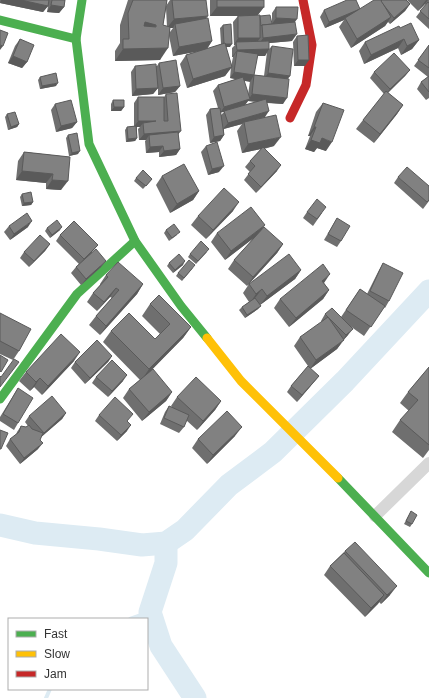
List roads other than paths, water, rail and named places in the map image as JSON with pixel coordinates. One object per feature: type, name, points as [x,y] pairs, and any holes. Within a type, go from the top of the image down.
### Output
[{"type":"main road","points":[[82,0],[76,39],[89,144],[135,241],[181,306],[241,381],[376,516],[429,573]]},
{"type":"main road","points":[[290,118],[306,85],[312,45],[303,0]]},
{"type":"main road","points":[[0,20],[76,39]]},
{"type":"main road","points":[[0,400],[7,388],[77,294],[135,241]]},
{"type":"street","points":[[376,516],[429,463]]},
{"type":"waterway","points":[[0,525],[35,533],[142,545],[166,543],[185,530],[229,485],[273,452],[345,381],[429,291]]},
{"type":"waterway","points":[[166,543],[166,563],[150,612],[161,646],[195,698]]},
{"type":"waterway","points":[[133,618],[150,612]]},
{"type":"waterway","points":[[46,698],[50,690]]}]
